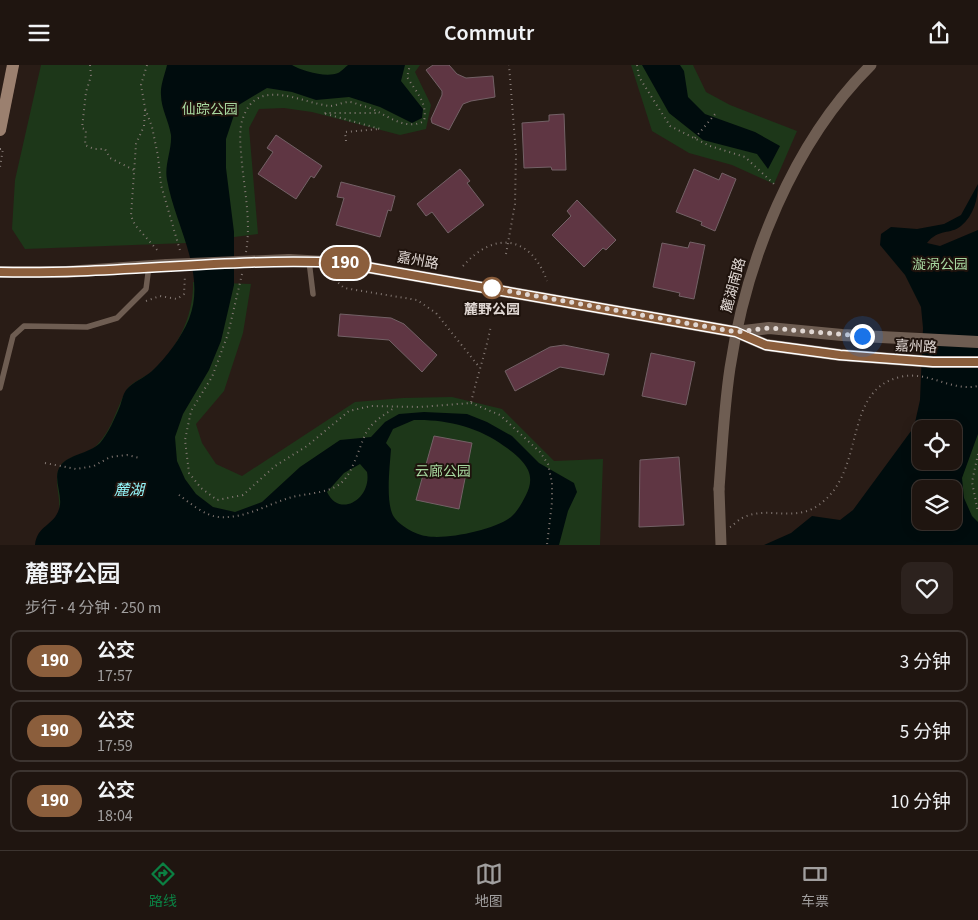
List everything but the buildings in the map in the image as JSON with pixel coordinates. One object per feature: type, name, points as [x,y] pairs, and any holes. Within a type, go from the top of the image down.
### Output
[{"type":"main road","points":[[0,130],[13,65]]},
{"type":"street","name":"麓湖南路","points":[[721,545],[719,489],[724,420],[736,332],[758,253],[780,200],[805,151],[849,86],[870,65]]},
{"type":"street","name":"嘉州路","points":[[0,272],[66,272],[167,265],[289,260],[343,263],[736,332],[766,345],[840,355],[933,362],[978,362]]},
{"type":"street","name":"嘉州路","points":[[736,332],[769,328],[842,335],[978,342]]},
{"type":"lane","points":[[309,261],[312,294]]},
{"type":"lane","points":[[0,388],[13,336],[24,326],[87,327],[117,318],[146,289],[149,266]]},
{"type":"path","points":[[90,65],[91,76],[86,92],[82,128],[86,130],[84,145],[94,149],[105,149],[110,157],[134,170]]},
{"type":"path","points":[[147,65],[141,85],[145,108],[152,127],[161,185],[181,255]]},
{"type":"path","points":[[506,254],[515,204],[516,154],[509,65]]},
{"type":"path","points":[[637,65],[640,77],[670,126],[710,146],[745,157],[774,184]]},
{"type":"path","points":[[145,108],[144,125],[136,144],[131,216],[135,225],[158,251]]},
{"type":"path","points":[[346,141],[345,132],[380,129],[323,113],[379,113]]},
{"type":"path","points":[[696,138],[716,113]]},
{"type":"path","points":[[0,149],[3,149],[0,167]]},
{"type":"path","points":[[463,265],[474,254],[494,242],[508,243],[528,250],[543,269],[547,281]]},
{"type":"path","points":[[130,306],[160,296],[177,299],[184,294],[185,270]]},
{"type":"path","points":[[331,276],[344,288],[417,300],[436,313],[480,368]]},
{"type":"path","points":[[728,529],[742,518],[770,513],[798,515],[826,500],[843,478],[853,449],[861,410],[878,388],[889,380],[915,375],[932,377],[960,387],[978,386]]},
{"type":"path","points":[[471,403],[500,415],[540,452],[548,464],[552,493],[547,545]]},
{"type":"path","points":[[179,495],[198,508],[218,517],[248,513],[289,498],[330,489],[342,483],[356,459],[366,433],[376,421],[395,407]]},
{"type":"path","points":[[978,454],[972,483],[978,512]]},
{"type":"path","points":[[44,463],[76,469],[94,466],[110,457],[127,455],[140,458]]},
{"type":"green space","name":"仙踪公园","points":[[41,65],[420,65],[415,72],[431,105],[426,129],[400,135],[312,112],[284,108],[259,109],[249,128],[258,234],[187,243],[25,249],[12,229],[15,180]]},
{"type":"green space","points":[[631,65],[693,65],[706,92],[730,105],[797,131],[774,184],[732,165],[689,153],[652,131]]},
{"type":"green space","name":"云廊公园","points":[[193,282],[251,284],[243,333],[224,391],[196,424],[202,443],[216,464],[242,476],[355,402],[403,398],[452,397],[502,409],[554,461],[603,459],[600,545],[292,545],[59,510],[58,470],[65,461],[97,445],[110,426],[128,388],[160,364],[176,344],[187,320],[193,295]]},
{"type":"green space","points":[[978,389],[978,545],[962,529],[962,480],[954,480],[954,470],[962,470],[962,420],[959,420]]},
{"type":"water","name":"麓湖","points":[[167,65],[292,65],[327,75],[338,73],[348,65],[405,65],[401,81],[423,109],[422,118],[412,123],[380,107],[349,97],[316,100],[292,92],[267,88],[237,106],[226,139],[226,168],[234,232],[234,285],[221,341],[209,370],[183,414],[175,437],[177,461],[185,479],[196,494],[213,507],[235,512],[262,502],[300,467],[340,440],[371,437],[385,422],[399,414],[424,412],[467,414],[487,422],[512,436],[539,463],[574,483],[577,492],[568,511],[559,545],[35,545],[39,533],[57,515],[59,509],[60,498],[57,475],[61,465],[69,458],[90,450],[100,443],[114,421],[126,391],[132,384],[152,371],[173,347],[186,326],[194,302],[192,267],[166,174],[171,135],[162,105],[161,91]],"holes":[[[414,420],[438,421],[473,429],[494,439],[517,457],[528,470],[530,483],[529,489],[513,515],[503,522],[482,530],[445,537],[417,534],[396,520],[391,511],[390,503],[391,449],[386,443],[393,429]],[[360,464],[367,472],[365,490],[354,502],[339,504],[327,492],[344,473]]]},
{"type":"water","points":[[642,65],[680,65],[684,71],[688,97],[705,114],[755,132],[780,146],[768,169],[757,154],[703,140],[669,113]]},
{"type":"water","points":[[978,184],[974,207],[965,222],[957,229],[936,235],[927,243],[940,246],[978,230],[978,434],[962,478],[964,498],[972,516],[978,522],[978,545],[764,545],[791,533],[812,516],[840,520],[853,510],[912,430],[912,470],[962,470],[962,420],[916,420],[920,400],[923,328],[921,307],[905,275],[880,245],[881,234],[891,227],[917,229],[944,224],[961,215]]},
{"type":"bus line","name":"190","points":[[0,272],[66,272],[139,266],[289,260],[343,263],[736,332],[766,345],[885,359],[978,362]]},
{"type":"place","name":"麓野公园","points":[[492,288]]},
{"type":"route","points":[[492,288],[736,332],[769,328],[862,336]]},
{"type":"park label","name":"漩涡公园","points":[[940,264]]}]
